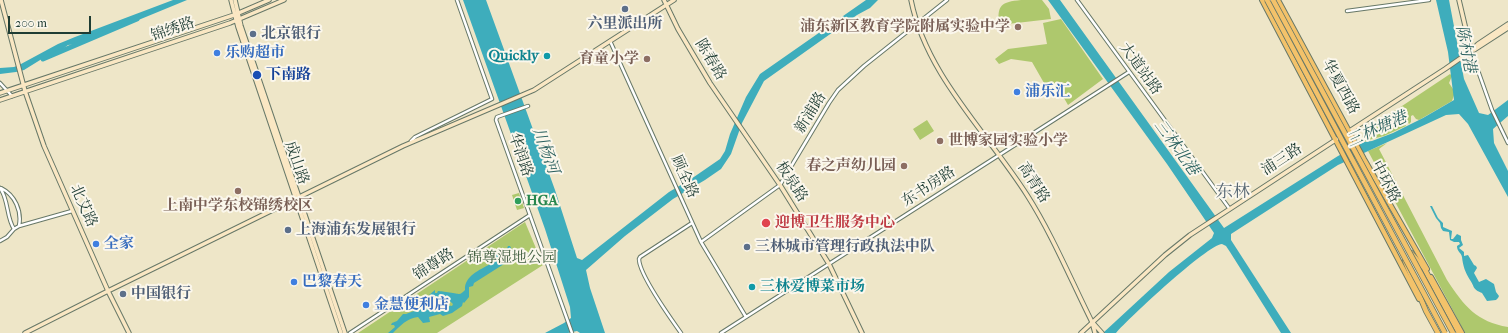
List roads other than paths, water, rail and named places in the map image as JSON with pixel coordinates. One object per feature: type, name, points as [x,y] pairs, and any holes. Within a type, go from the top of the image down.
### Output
[{"type":"highway","name":"中环路","points":[[1266,0],[1445,333]]},
{"type":"highway","name":"中环路","points":[[1274,0],[1452,333]]},
{"type":"highway","points":[[1407,249],[1424,268],[1461,333]]},
{"type":"highway","points":[[1401,252],[1426,311],[1438,333]]},
{"type":"main road","name":"北艾路","points":[[0,0],[21,71],[25,91],[44,146],[128,333]]},
{"type":"main road","name":"成山路","points":[[231,0],[341,333]]},
{"type":"main road","name":"成山路","points":[[235,0],[236,14]]},
{"type":"main road","name":"锦绣路","points":[[0,93],[236,14],[269,0]]},
{"type":"main road","name":"锦绣路","points":[[0,100],[238,20],[284,0]]},
{"type":"main road","name":"陈春路","points":[[664,0],[691,52],[741,129]]},
{"type":"main road","points":[[25,333],[407,144],[534,90],[674,0]]},
{"type":"main road","name":"高青路","points":[[911,0],[917,24],[928,52],[939,70],[1034,205],[1092,322],[1095,333]]},
{"type":"main road","name":"华夏西路","points":[[1262,0],[1438,333]]},
{"type":"main road","name":"华夏西路","points":[[1278,0],[1364,159],[1461,333]]},
{"type":"main road","points":[[1459,0],[1471,51]]},
{"type":"main road","name":"浦三路","points":[[1471,51],[1478,44],[1508,24]]},
{"type":"main road","name":"浦三路","points":[[1081,333],[1165,255],[1205,224],[1508,28]]},
{"type":"main road","name":"板泉路","points":[[741,129],[780,185],[829,264],[862,333]]},
{"type":"main road","name":"成山路","points":[[297,198],[345,333]]},
{"type":"main road","name":"高青路","points":[[1092,322],[1101,332]]},
{"type":"street","points":[[407,144],[415,137],[492,99],[456,0]]},
{"type":"street","name":"新浦路","points":[[701,242],[780,185],[838,90],[864,66],[947,0]]},
{"type":"street","name":"大道站路","points":[[1077,0],[1229,208]]},
{"type":"street","points":[[1347,11],[1429,0]]},
{"type":"street","name":"顾全路","points":[[610,42],[701,242],[746,317]]},
{"type":"street","points":[[1471,51],[1492,110],[1508,143]]},
{"type":"street","name":"东书房路","points":[[721,333],[1129,72]]},
{"type":"street","points":[[0,84],[12,96]]},
{"type":"street","name":"华润路","points":[[528,106],[497,117],[496,120],[572,333]]},
{"type":"street","points":[[0,188],[6,190],[18,207],[20,217],[19,226]]},
{"type":"street","points":[[0,188],[4,194],[11,224],[14,229]]},
{"type":"street","points":[[0,241],[8,237],[14,229],[19,226],[72,211]]},
{"type":"street","name":"锦尊路","points":[[350,333],[530,215]]},
{"type":"street","points":[[681,333],[654,293],[641,268],[639,259],[640,256],[692,223]]},
{"type":"water","points":[[173,0],[187,0],[78,44],[68,45],[59,52],[45,57],[24,70],[0,74],[0,68],[14,67],[58,44]]},
{"type":"water","points":[[463,0],[486,0],[555,190],[577,258],[582,260],[669,192],[720,159],[725,151],[730,134],[746,97],[760,74],[866,0],[878,0],[870,8],[857,15],[764,81],[742,123],[731,154],[721,169],[673,199],[625,236],[586,270],[590,288],[605,333],[580,333],[577,331],[568,333],[545,333],[571,318],[570,307],[545,229]]},
{"type":"water","points":[[1048,0],[1060,0],[1224,228],[1338,156],[1364,142],[1372,141],[1393,133],[1454,100],[1448,52],[1436,0],[1449,0],[1464,79],[1479,113],[1488,115],[1508,100],[1508,116],[1493,129],[1494,143],[1508,171],[1508,197],[1468,124],[1459,114],[1446,115],[1338,165],[1231,234],[1231,240],[1291,333],[1281,333],[1230,252],[1226,246],[1222,244],[1214,247],[1185,269],[1116,333],[1103,333],[1169,272],[1212,238],[1214,233],[1167,164]]},
{"type":"water","points":[[1430,206],[1432,206],[1438,218],[1443,223],[1443,227],[1452,231],[1451,239],[1453,239],[1457,234],[1461,236],[1463,245],[1459,248],[1464,252],[1464,256],[1468,255],[1476,266],[1477,268],[1474,273],[1479,282],[1486,279],[1494,284],[1496,292],[1499,296],[1496,300],[1487,301],[1482,293],[1474,288],[1458,250],[1457,246],[1460,244],[1459,242],[1450,240],[1449,232],[1443,231]]},
{"type":"water","points":[[508,246],[510,246],[512,250],[531,254],[538,258],[527,257],[517,252],[512,254],[510,250],[504,255],[499,256],[500,260],[504,264],[474,283],[473,286],[469,287],[469,297],[464,303],[463,302],[462,306],[452,313],[443,316],[440,314],[429,317],[430,322],[423,323],[418,317],[410,319],[393,333],[388,333],[395,327],[394,325],[391,325],[392,323],[397,321],[403,314],[430,305],[442,304],[452,306],[453,304],[448,300],[442,298],[430,298],[435,295],[429,295],[435,290],[435,293],[438,291],[461,293],[465,290],[467,281],[473,274],[490,264],[490,262],[495,262],[489,254],[506,251]]},
{"type":"waterway","points":[[43,59],[137,19]]},
{"type":"place","name":"六里派出所","points":[[625,9]]},
{"type":"place","name":"浦东新区教育学院附属实验中学","points":[[1018,27]]},
{"type":"place","name":"北京银行","points":[[253,34]]},
{"type":"place","name":"乐购超市","points":[[217,53]]},
{"type":"place","name":"Quickly","points":[[547,56]]},
{"type":"place","name":"育童小学","points":[[647,59]]},
{"type":"place","name":"下南路","points":[[257,75]]},
{"type":"place","name":"浦乐汇","points":[[1017,92]]},
{"type":"place","name":"世博家园实验小学","points":[[940,141]]},
{"type":"place","name":"春之声幼儿园","points":[[904,166]]},
{"type":"place","name":"上南中学东校锦绣校区","points":[[238,191]]},
{"type":"place","name":"HGA","points":[[518,201]]},
{"type":"place","name":"迎博卫生服务中心","points":[[766,223]]},
{"type":"place","name":"上海浦东发展银行","points":[[288,230]]},
{"type":"place","name":"全家","points":[[96,244]]},
{"type":"place","name":"三林城市管理行政执法中队","points":[[747,247]]},
{"type":"place","name":"巴黎春天","points":[[294,282]]},
{"type":"place","name":"三林爱博菜市场","points":[[752,287]]},
{"type":"place","name":"中国银行","points":[[123,294]]},
{"type":"place","name":"金慧便利店","points":[[366,305]]},
{"type":"district","name":"东林","points":[[1233,193]]},
{"type":"water label","name":"陈村港","points":[[1465,49]]},
{"type":"water label","name":"三林塘港","points":[[1377,130]]},
{"type":"water label","name":"三林北港","points":[[1176,148]]},
{"type":"water label","name":"川杨河","points":[[545,151]]},
{"type":"park label","name":"锦尊湿地公园","points":[[512,258]]}]
